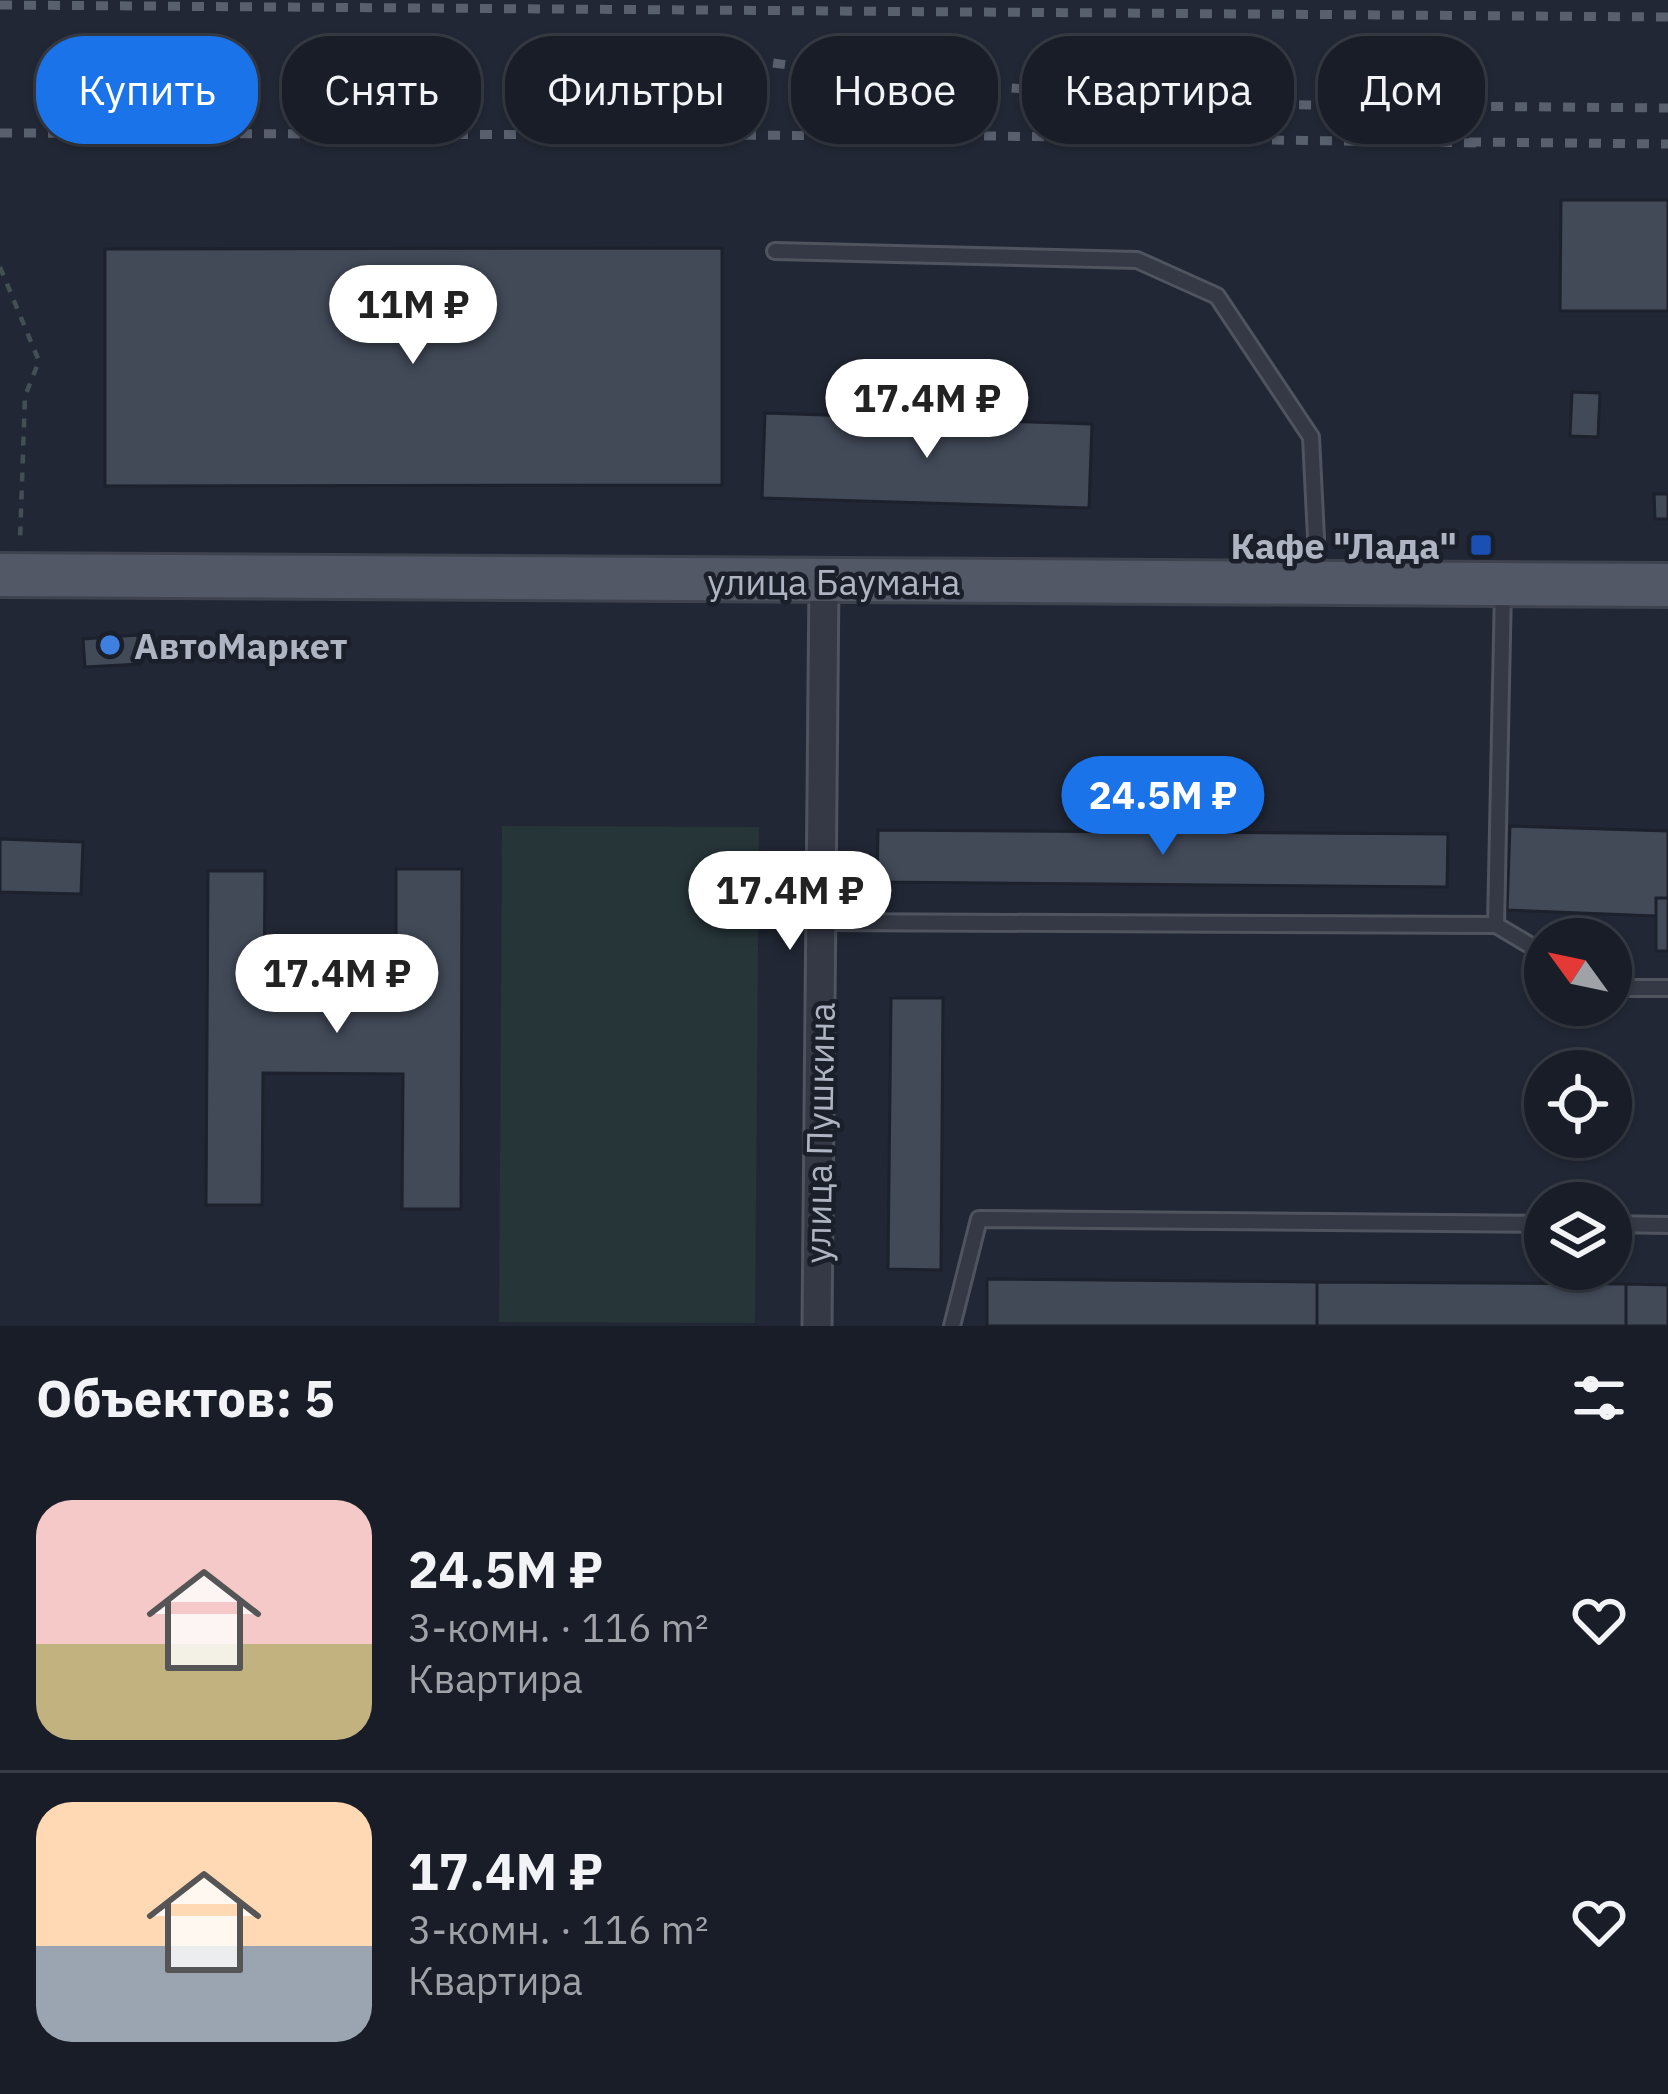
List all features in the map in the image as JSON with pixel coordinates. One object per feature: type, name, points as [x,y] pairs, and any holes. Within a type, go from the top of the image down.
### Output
[{"type":"main road","name":"улица Баумана","points":[[10,563],[824,581],[1668,585]]},
{"type":"street","name":"улица Пушкина","points":[[817,1326],[824,581]]},
{"type":"lane","points":[[775,251],[1137,260],[1217,296],[1311,437],[1318,583]]},
{"type":"lane","points":[[1496,925],[1503,584]]},
{"type":"lane","points":[[821,922],[1496,925],[1524,942]]},
{"type":"lane","points":[[1632,988],[1668,988]]},
{"type":"lane","points":[[952,1326],[980,1220],[1524,1224]]},
{"type":"lane","points":[[1632,1225],[1668,1225]]},
{"type":"path","points":[[0,267],[40,361],[25,396],[10,563]]},
{"type":"shaded area","points":[[502,826],[759,827],[755,1323],[499,1322]]},
{"type":"building","points":[[1561,200],[1668,200],[1668,311],[1560,311]]},
{"type":"building","points":[[722,248],[722,485],[105,486],[105,249]]},
{"type":"building","points":[[1572,392],[1600,393],[1598,437],[1570,436]]},
{"type":"building","points":[[765,413],[1092,424],[1089,508],[762,498]]},
{"type":"building","points":[[1654,494],[1668,494],[1668,519],[1655,519]]},
{"type":"building","points":[[138,635],[140,664],[85,667],[83,639]]},
{"type":"building","points":[[1510,826],[1668,831],[1668,898],[1656,898],[1656,916],[1507,910]]},
{"type":"building","points":[[878,830],[1448,834],[1447,887],[877,882]]},
{"type":"building","points":[[0,839],[83,842],[81,894],[0,892]]},
{"type":"building","points":[[396,869],[462,869],[461,1209],[402,1209],[403,1074],[263,1073],[262,1205],[206,1205],[208,871],[265,871],[264,1005],[396,1005]]},
{"type":"building","points":[[1656,898],[1668,898],[1668,951],[1656,951]]},
{"type":"building","points":[[891,998],[943,998],[941,1270],[888,1269]]},
{"type":"building","points":[[987,1279],[1317,1282],[1317,1326],[987,1326]]},
{"type":"building","points":[[1317,1282],[1524,1283],[1524,1290],[1626,1290],[1626,1326],[1317,1326]]},
{"type":"building","points":[[1632,1284],[1668,1285],[1668,1326],[1626,1326],[1626,1290],[1632,1290]]},
{"type":"railway","points":[[0,5],[1668,17]]},
{"type":"railway","points":[[767,62],[876,77],[1210,104],[1668,108]]},
{"type":"railway","points":[[0,133],[1318,141]]},
{"type":"railway","points":[[1485,142],[1668,144]]},
{"type":"place","name":"Кафе \"Лада\"","points":[[1481,545]]},
{"type":"place","name":"АвтоМаркет","points":[[110,645]]}]
